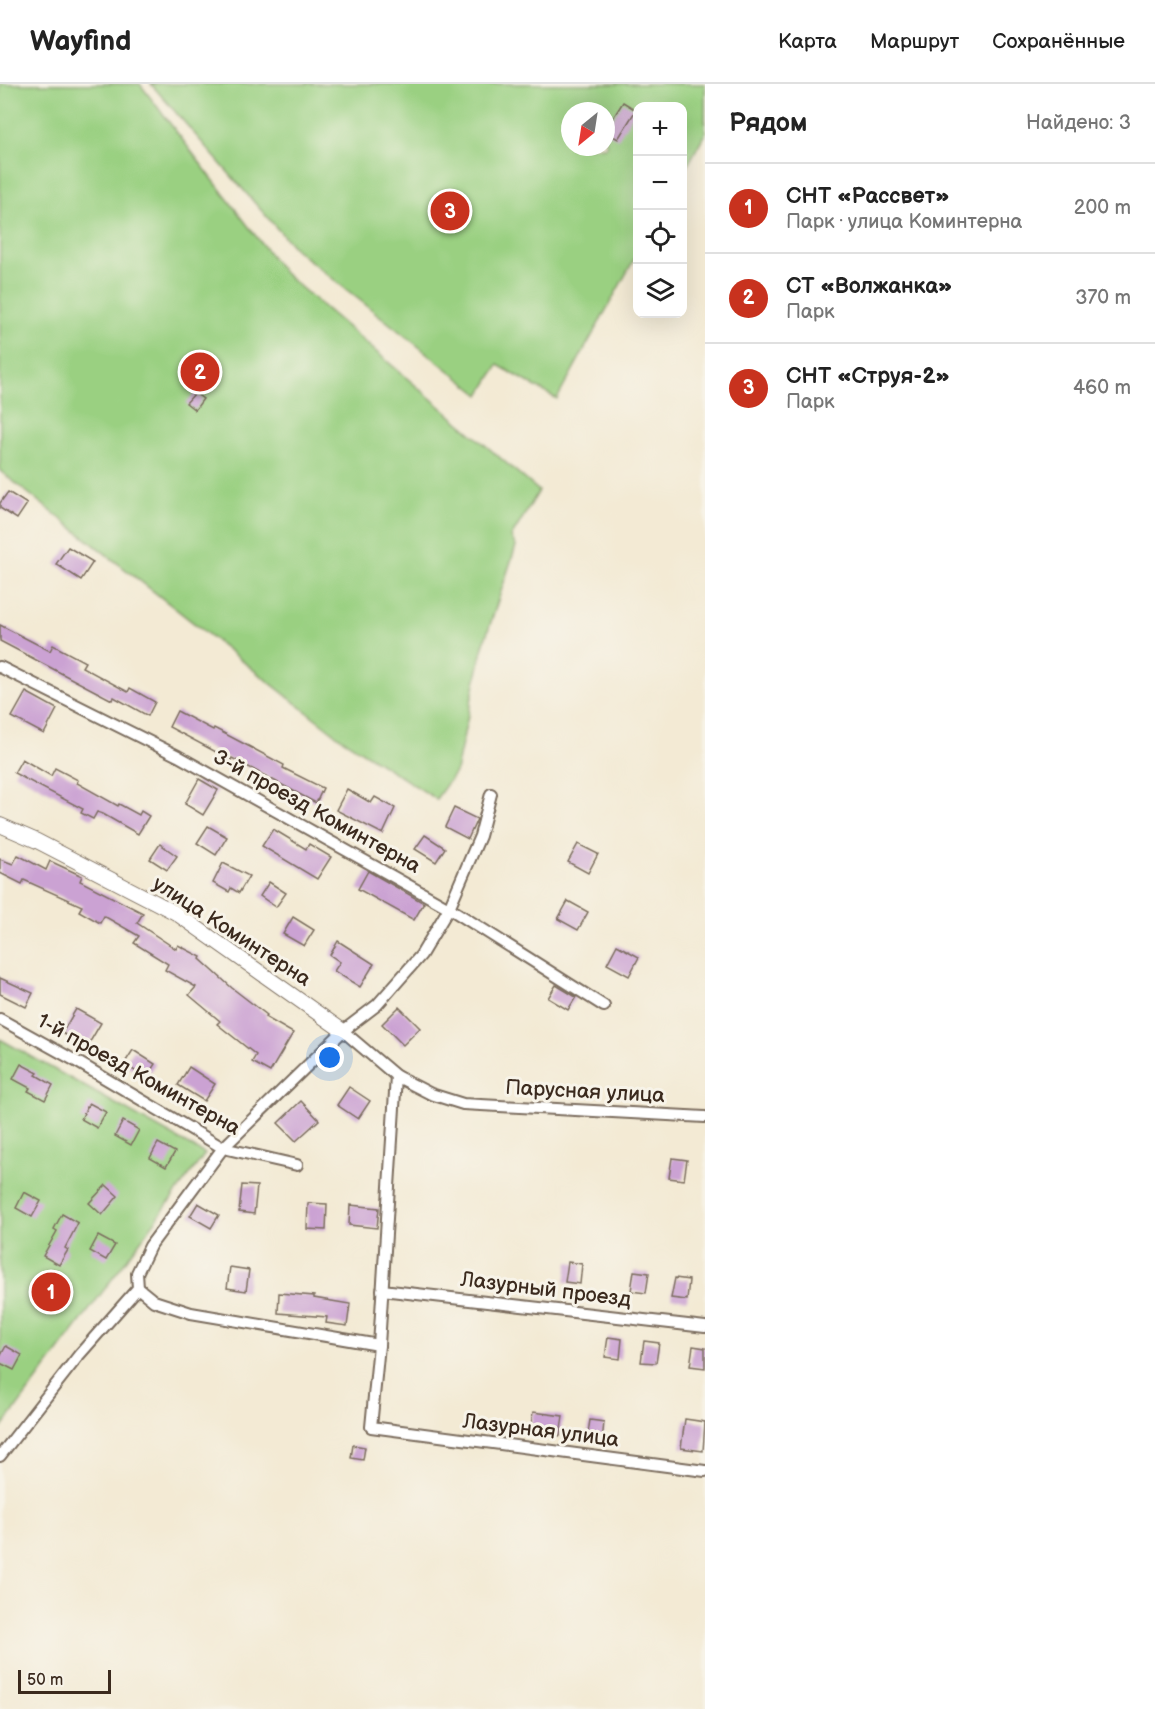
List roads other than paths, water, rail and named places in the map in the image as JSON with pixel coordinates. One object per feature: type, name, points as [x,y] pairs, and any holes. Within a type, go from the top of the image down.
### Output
[{"type":"street","name":"3-й проезд Коминтерна","points":[[0,667],[178,756],[449,908],[604,1006]]},
{"type":"street","points":[[396,1076],[379,1345],[191,1313],[154,1301],[138,1288],[136,1272],[150,1246],[223,1148],[343,1031],[377,1005],[422,955],[449,908],[480,836],[491,794]]},
{"type":"street","name":"улица Коминтерна","points":[[0,825],[38,841],[176,914],[343,1031],[396,1076],[431,1094],[463,1104]]},
{"type":"street","name":"1-й проезд Коминтерна","points":[[0,1019],[223,1148],[297,1165]]},
{"type":"street","name":"Парусная улица","points":[[463,1104],[705,1117]]},
{"type":"street","points":[[0,1456],[79,1355],[138,1288]]},
{"type":"street","name":"Лазурный проезд","points":[[382,1290],[705,1327]]},
{"type":"street","name":"Лазурная улица","points":[[379,1345],[371,1427],[705,1471]]},
{"type":"place","name":"СНТ «Струя-2»","points":[[450,211]]},
{"type":"place","name":"СТ «Волжанка»","points":[[200,372]]},
{"type":"place","name":"СНТ «Рассвет»","points":[[51,1292]]}]
